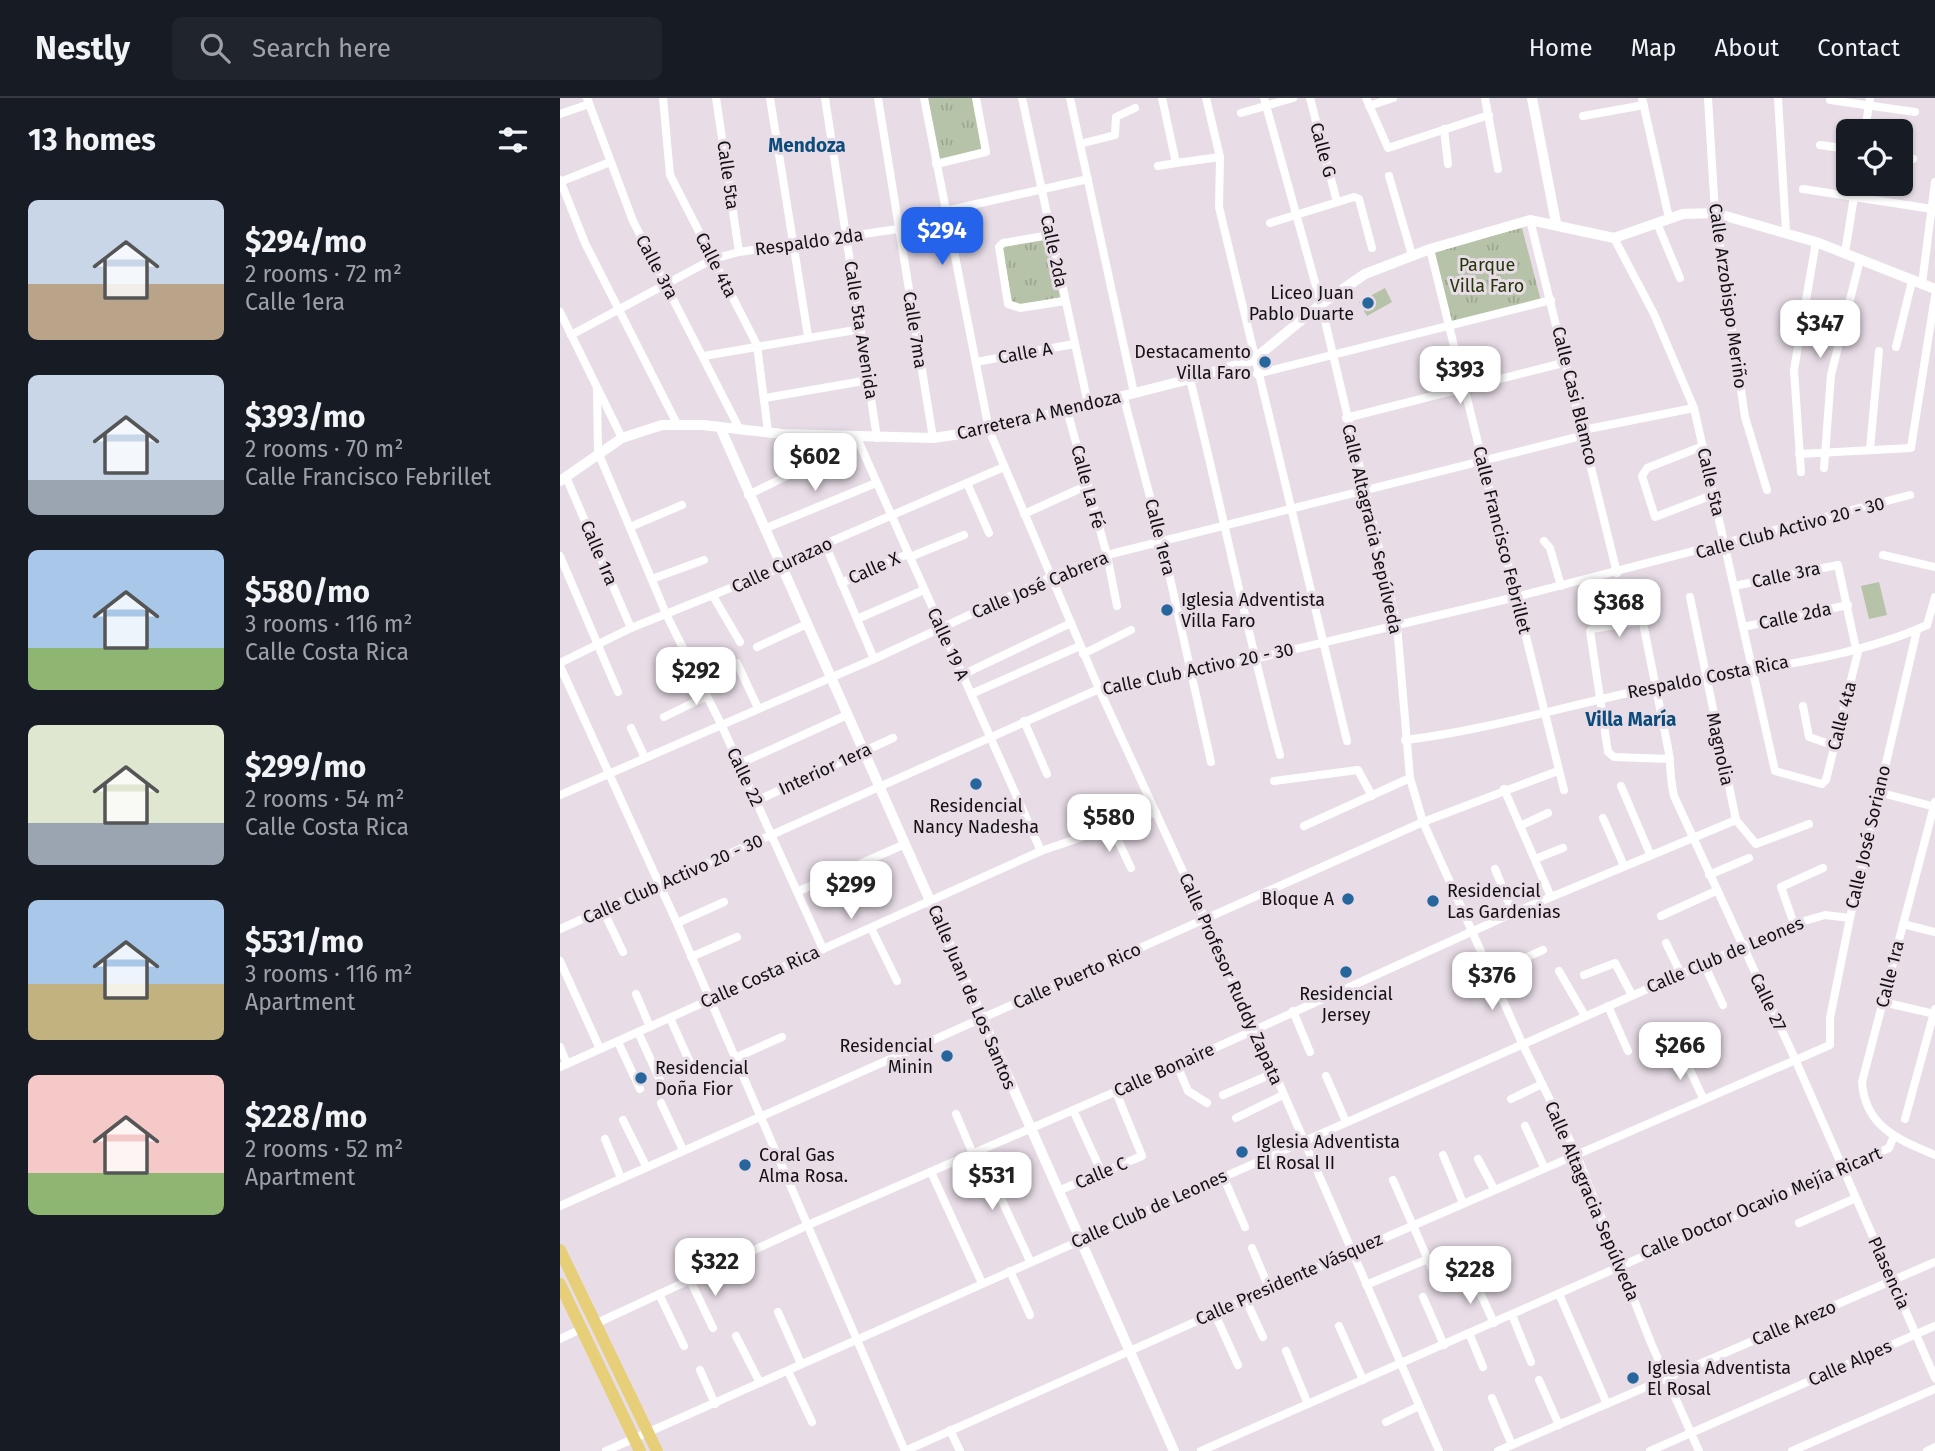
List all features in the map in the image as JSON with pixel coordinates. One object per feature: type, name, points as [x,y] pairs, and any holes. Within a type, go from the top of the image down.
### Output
[{"type":"main road","points":[[560,1250],[657,1451]]},
{"type":"main road","points":[[560,1284],[640,1451]]},
{"type":"street","name":"Calle 4ta","points":[[663,98],[670,175],[757,345],[768,432]]},
{"type":"street","name":"Calle 5ta","points":[[716,98],[739,252]]},
{"type":"street","points":[[771,98],[808,337]]},
{"type":"street","name":"Calle 5ta Avenida","points":[[825,98],[877,438]]},
{"type":"street","name":"Calle 7ma","points":[[877,98],[933,438]]},
{"type":"street","points":[[924,98],[989,430]]},
{"type":"street","points":[[936,164],[986,152],[976,98]]},
{"type":"street","name":"Calle 2da","points":[[1022,98],[1088,404]]},
{"type":"street","points":[[1070,98],[1128,394]]},
{"type":"street","points":[[1162,98],[1177,163]]},
{"type":"street","points":[[1206,98],[1220,157],[1219,208],[1253,360],[1347,741]]},
{"type":"street","points":[[1241,113],[1265,102],[1293,98]]},
{"type":"street","name":"Calle G","points":[[1310,98],[1337,202]]},
{"type":"street","points":[[1393,98],[1368,102],[1386,147],[1489,115]]},
{"type":"street","points":[[1485,98],[1498,169]]},
{"type":"street","points":[[1532,98],[1556,223]]},
{"type":"street","name":"Calle Arzobispo Meriño","points":[[1708,98],[1716,213],[1745,417],[1767,490]]},
{"type":"street","points":[[1778,98],[1786,232]]},
{"type":"street","points":[[1830,100],[1869,102],[1915,112]]},
{"type":"street","points":[[560,114],[588,101]]},
{"type":"street","name":"Calle 3ra","points":[[588,101],[633,221],[705,356],[740,430]]},
{"type":"street","points":[[1583,116],[1643,101],[1670,218]]},
{"type":"street","name":"Calle Altagracia Sepúlveda","points":[[1265,102],[1321,304],[1397,625],[1410,778],[1423,822],[1522,1043],[1576,1153],[1666,1378],[1699,1451]]},
{"type":"street","points":[[1080,144],[1115,135],[1116,117],[1135,107]]},
{"type":"street","points":[[1444,129],[1448,164]]},
{"type":"street","points":[[1820,145],[1836,147]]},
{"type":"street","points":[[1158,166],[1220,157]]},
{"type":"street","points":[[611,162],[560,181],[585,243],[677,424]]},
{"type":"street","points":[[1389,176],[1412,256]]},
{"type":"street","points":[[945,211],[1088,179]]},
{"type":"street","points":[[1896,347],[1917,282],[1933,209],[1935,182]]},
{"type":"street","points":[[1803,189],[1933,209]]},
{"type":"street","points":[[1845,253],[1854,197]]},
{"type":"street","points":[[1270,223],[1337,202],[1359,199],[1372,248]]},
{"type":"street","points":[[1614,238],[1670,218],[1696,212],[1716,213],[1816,242],[1935,289]]},
{"type":"street","name":"Carretera A Mendoza","points":[[563,479],[622,438],[655,426],[677,424],[858,438],[933,438],[989,430],[1190,379],[1253,360],[1321,304],[1365,274],[1430,249],[1530,220],[1556,223],[1614,238]]},
{"type":"street","name":"Calle Casi Blamco","points":[[1530,220],[1617,573]]},
{"type":"street","points":[[1657,223],[1680,278]]},
{"type":"street","name":"Respaldo 2da","points":[[571,335],[665,282],[713,259],[739,252],[898,229]]},
{"type":"street","points":[[1051,235],[1003,243],[999,247],[1008,304],[1020,308],[1065,301]]},
{"type":"street","name":"Calle 5ta","points":[[1614,238],[1654,314],[1694,408],[1775,771],[1824,783]]},
{"type":"street","points":[[1801,472],[1794,370],[1816,242]]},
{"type":"street","name":"Calle Francisco Febrillet","points":[[1430,249],[1564,790]]},
{"type":"street","points":[[1824,468],[1828,451],[1832,375],[1860,260]]},
{"type":"street","points":[[1799,454],[1911,448],[1935,296]]},
{"type":"street","points":[[1257,374],[1551,300]]},
{"type":"street","points":[[560,312],[622,438]]},
{"type":"street","points":[[705,356],[862,329]]},
{"type":"street","name":"Calle A","points":[[976,362],[1074,344]]},
{"type":"street","points":[[1870,449],[1879,351]]},
{"type":"street","points":[[1346,418],[1567,362]]},
{"type":"street","points":[[1190,379],[1227,526],[1254,659],[1280,755]]},
{"type":"street","points":[[765,398],[869,380]]},
{"type":"street","points":[[597,389],[598,453]]},
{"type":"street","name":"Calle 1era","points":[[1128,394],[1211,762]]},
{"type":"street","name":"Calle José Cabrera","points":[[560,795],[874,659],[1051,577],[1107,555],[1483,461],[1584,432],[1694,408]]},
{"type":"street","name":"Calle La Fé","points":[[1067,410],[1107,555],[1117,606]]},
{"type":"street","name":"Calle Juan de Los Santos","points":[[720,427],[780,568],[880,785],[1029,1129],[1174,1451]]},
{"type":"street","name":"Calle Profesor Ruddy Zapata","points":[[989,430],[1099,689],[1255,1028],[1302,1142],[1439,1451]]},
{"type":"street","points":[[748,495],[797,471],[782,434]]},
{"type":"street","name":"Calle 19 A","points":[[858,438],[1041,850]]},
{"type":"street","points":[[1703,446],[1643,471],[1655,517],[1714,494]]},
{"type":"street","name":"Calle 22","points":[[598,453],[667,616],[739,764],[822,949]]},
{"type":"street","name":"Calle Curazao","points":[[560,665],[631,628],[667,616],[780,568],[825,544],[1004,467]]},
{"type":"street","name":"Calle 1ra","points":[[563,479],[631,628]]},
{"type":"street","points":[[764,529],[876,483]]},
{"type":"street","points":[[967,483],[989,533]]},
{"type":"street","points":[[1024,514],[1088,485]]},
{"type":"street","name":"Calle Club Activo 20 - 30","points":[[560,929],[1099,689],[1190,674],[1617,573],[1910,495]]},
{"type":"street","points":[[630,527],[682,505]]},
{"type":"street","name":"Calle X","points":[[841,583],[964,535]]},
{"type":"street","points":[[1544,541],[1550,548],[1561,586]]},
{"type":"street","points":[[825,544],[874,659]]},
{"type":"street","points":[[1883,555],[1935,567]]},
{"type":"street","points":[[560,556],[618,692]]},
{"type":"street","points":[[652,579],[704,560]]},
{"type":"street","name":"Calle 3ra","points":[[1734,586],[1838,565],[1848,605]]},
{"type":"street","points":[[857,619],[924,590]]},
{"type":"street","points":[[713,596],[740,642]]},
{"type":"street","name":"Magnolia","points":[[1690,597],[1735,820]]},
{"type":"street","points":[[1931,627],[1935,597]]},
{"type":"street","points":[[1848,605],[1858,648]]},
{"type":"street","name":"Calle 2da","points":[[1743,627],[1848,605]]},
{"type":"street","name":"Calle 27","points":[[1600,698],[1590,630],[1642,621],[1670,759],[1674,796],[1842,1168]]},
{"type":"street","points":[[962,675],[1071,623]]},
{"type":"street","points":[[757,648],[807,624]]},
{"type":"street","name":"Respaldo Costa Rica","points":[[1405,740],[1454,734],[1600,698],[1858,648],[1931,627]]},
{"type":"street","points":[[971,694],[1131,630]]},
{"type":"street","name":"Calle José Soriano","points":[[1830,1045],[1830,1018],[1850,918],[1917,630]]},
{"type":"street","name":"Calle 4ta","points":[[1824,783],[1858,648]]},
{"type":"street","points":[[737,663],[758,708]]},
{"type":"street","points":[[560,665],[677,923],[905,1451]]},
{"type":"street","points":[[664,716],[707,696]]},
{"type":"street","points":[[1600,698],[1611,756],[1670,759]]},
{"type":"street","points":[[1803,706],[1809,737],[1835,746]]},
{"type":"street","points":[[739,764],[847,715]]},
{"type":"street","points":[[1024,721],[1047,774]]},
{"type":"street","points":[[631,728],[645,758]]},
{"type":"street","name":"Interior 1era","points":[[756,801],[893,738]]},
{"type":"street","points":[[1274,781],[1358,770],[1371,796]]},
{"type":"street","name":"Calle Puerto Rico","points":[[560,1206],[1423,822],[1504,789],[1558,771]]},
{"type":"street","points":[[1304,826],[1410,778]]},
{"type":"street","points":[[1621,786],[1650,854]]},
{"type":"street","points":[[1504,789],[1551,897]]},
{"type":"street","points":[[1878,792],[1935,805]]},
{"type":"street","name":"Calle 1ra","points":[[1893,1138],[1866,1108],[1861,1083],[1935,805]]},
{"type":"street","name":"Calle Costa Rica","points":[[563,1066],[1041,850],[1156,812]]},
{"type":"street","points":[[1520,826],[1549,813]]},
{"type":"street","points":[[1604,818],[1624,866]]},
{"type":"street","points":[[1735,820],[1756,844],[1809,824]]},
{"type":"street","name":"Calle Bonaire","points":[[595,1324],[808,1226],[1178,1065],[1513,913],[1735,820]]},
{"type":"street","points":[[1112,828],[1131,868]]},
{"type":"street","points":[[797,892],[905,844]]},
{"type":"street","points":[[1535,859],[1563,848]]},
{"type":"street","points":[[1709,875],[1749,858]]},
{"type":"street","points":[[1794,925],[1781,887],[1823,868]]},
{"type":"street","points":[[1495,869],[1513,913]]},
{"type":"street","points":[[1661,916],[1716,891]]},
{"type":"street","points":[[677,923],[724,902]]},
{"type":"street","points":[[603,909],[623,952]]},
{"type":"street","name":"Calle Club de Leones","points":[[606,1451],[1742,947],[1825,915],[1850,918]]},
{"type":"street","points":[[1903,924],[1935,932]]},
{"type":"street","points":[[871,928],[897,981]]},
{"type":"street","points":[[691,957],[737,937]]},
{"type":"street","points":[[1666,943],[1681,974]]},
{"type":"street","points":[[1490,973],[1543,950]]},
{"type":"street","points":[[560,961],[600,1049]]},
{"type":"street","points":[[1584,975],[1615,963],[1632,995]]},
{"type":"street","points":[[1704,964],[1723,1005]]},
{"type":"street","points":[[1559,971],[1585,1016]]},
{"type":"street","points":[[636,994],[650,1027]]},
{"type":"street","points":[[1883,1002],[1935,1013],[1905,1119]]},
{"type":"street","points":[[1608,1006],[1628,1051]]},
{"type":"street","points":[[1293,1011],[1310,1052]]},
{"type":"street","points":[[670,1018],[692,1067]]},
{"type":"street","points":[[638,1032],[660,1080]]},
{"type":"street","points":[[735,1058],[782,1037]]},
{"type":"street","points":[[618,1041],[640,1089]]},
{"type":"street","name":"Calle Presidente Vásquez","points":[[905,1451],[1245,1298],[1830,1045]]},
{"type":"street","points":[[560,1047],[563,1066]]},
{"type":"street","points":[[1682,1053],[1703,1098]]},
{"type":"street","points":[[1178,1065],[1188,1091],[1207,1102]]},
{"type":"street","points":[[1223,1095],[1274,1073]]},
{"type":"street","points":[[1326,1076],[1346,1122]]},
{"type":"street","points":[[1511,1100],[1542,1084]]},
{"type":"street","name":"Calle C","points":[[1058,1191],[1143,1154],[1116,1092]]},
{"type":"street","points":[[1236,1118],[1283,1095]]},
{"type":"street","points":[[662,1103],[683,1150]]},
{"type":"street","points":[[1073,1110],[1102,1173]]},
{"type":"street","points":[[956,1114],[1030,1261]]},
{"type":"street","points":[[622,1120],[646,1167]]},
{"type":"street","points":[[1525,1126],[1544,1167]]},
{"type":"street","points":[[1893,1138],[1935,1155]]},
{"type":"street","name":"Calle Doctor Ocavio Mejía Ricart","points":[[1201,1451],[1889,1148],[1893,1138]]},
{"type":"street","points":[[605,1139],[621,1178]]},
{"type":"street","points":[[1443,1154],[1463,1203]]},
{"type":"street","points":[[1478,1159],[1494,1189]]},
{"type":"street","name":"Plasencia","points":[[1842,1168],[1935,1378]]},
{"type":"street","points":[[931,1172],[982,1283]]},
{"type":"street","points":[[1223,1176],[1245,1227]]},
{"type":"street","points":[[1394,1180],[1436,1278]]},
{"type":"street","points":[[1799,1223],[1856,1198]]},
{"type":"street","points":[[1252,1248],[1269,1288]]},
{"type":"street","points":[[1366,1285],[1428,1259]]},
{"type":"street","name":"Calle Arezo","points":[[1498,1451],[1935,1262]]},
{"type":"street","points":[[1010,1270],[1030,1315]]},
{"type":"street","points":[[1473,1277],[1494,1323]]},
{"type":"street","points":[[690,1280],[713,1328]]},
{"type":"street","points":[[659,1294],[684,1346]]},
{"type":"street","points":[[1559,1294],[1607,1404]]},
{"type":"street","points":[[1423,1297],[1444,1345]]},
{"type":"street","points":[[1245,1298],[1263,1337]]},
{"type":"street","points":[[778,1312],[801,1364]]},
{"type":"street","points":[[1214,1312],[1238,1366]]},
{"type":"street","points":[[1512,1315],[1531,1362]]},
{"type":"street","points":[[1339,1326],[1363,1380]]},
{"type":"street","name":"Calle Alpes","points":[[1650,1451],[1935,1326]]},
{"type":"street","points":[[560,1339],[581,1329]]},
{"type":"street","points":[[1469,1333],[1483,1367]]},
{"type":"street","points":[[736,1336],[760,1383]]},
{"type":"street","points":[[1286,1351],[1308,1404]]},
{"type":"street","points":[[699,1370],[715,1404]]},
{"type":"street","points":[[788,1370],[812,1422]]},
{"type":"street","points":[[1539,1380],[1559,1425]]},
{"type":"street","points":[[1792,1451],[1935,1389]]},
{"type":"street","points":[[1492,1398],[1512,1445]]},
{"type":"street","points":[[1386,1422],[1419,1406]]},
{"type":"street","points":[[950,1430],[960,1451]]},
{"type":"street","points":[[1927,1451],[1935,1447]]},
{"type":"green space","points":[[928,98],[974,98],[984,148],[939,160]]},
{"type":"green space","name":"Parque Villa Faro","points":[[1522,228],[1541,301],[1452,324],[1433,251]]},
{"type":"green space","points":[[1047,239],[1060,297],[1013,307],[1002,247]]},
{"type":"green space","points":[[1385,288],[1392,302],[1367,316],[1359,302]]},
{"type":"green space","points":[[1879,582],[1887,615],[1869,619],[1861,586]]},
{"type":"place","name":"Liceo Juan Pablo Duarte","points":[[1368,303]]},
{"type":"place","name":"Destacamento Villa Faro","points":[[1265,362]]},
{"type":"place","name":"Iglesia Adventista Villa Faro","points":[[1167,610]]},
{"type":"place","name":"Residencial Nancy Nadesha","points":[[976,784]]},
{"type":"place","name":"Bloque A","points":[[1348,899]]},
{"type":"place","name":"Residencial Las Gardenias","points":[[1433,901]]},
{"type":"place","name":"Residencial Jersey","points":[[1346,972]]},
{"type":"place","name":"Residencial Minin","points":[[947,1056]]},
{"type":"place","name":"Residencial Doña Fior","points":[[641,1078]]},
{"type":"place","name":"Iglesia Adventista El Rosal II","points":[[1242,1152]]},
{"type":"place","name":"Coral Gas Alma Rosa.","points":[[745,1165]]},
{"type":"place","name":"Iglesia Adventista El Rosal","points":[[1633,1378]]},
{"type":"district","name":"Mendoza","points":[[807,145]]},
{"type":"district","name":"Villa María","points":[[1631,719]]}]
